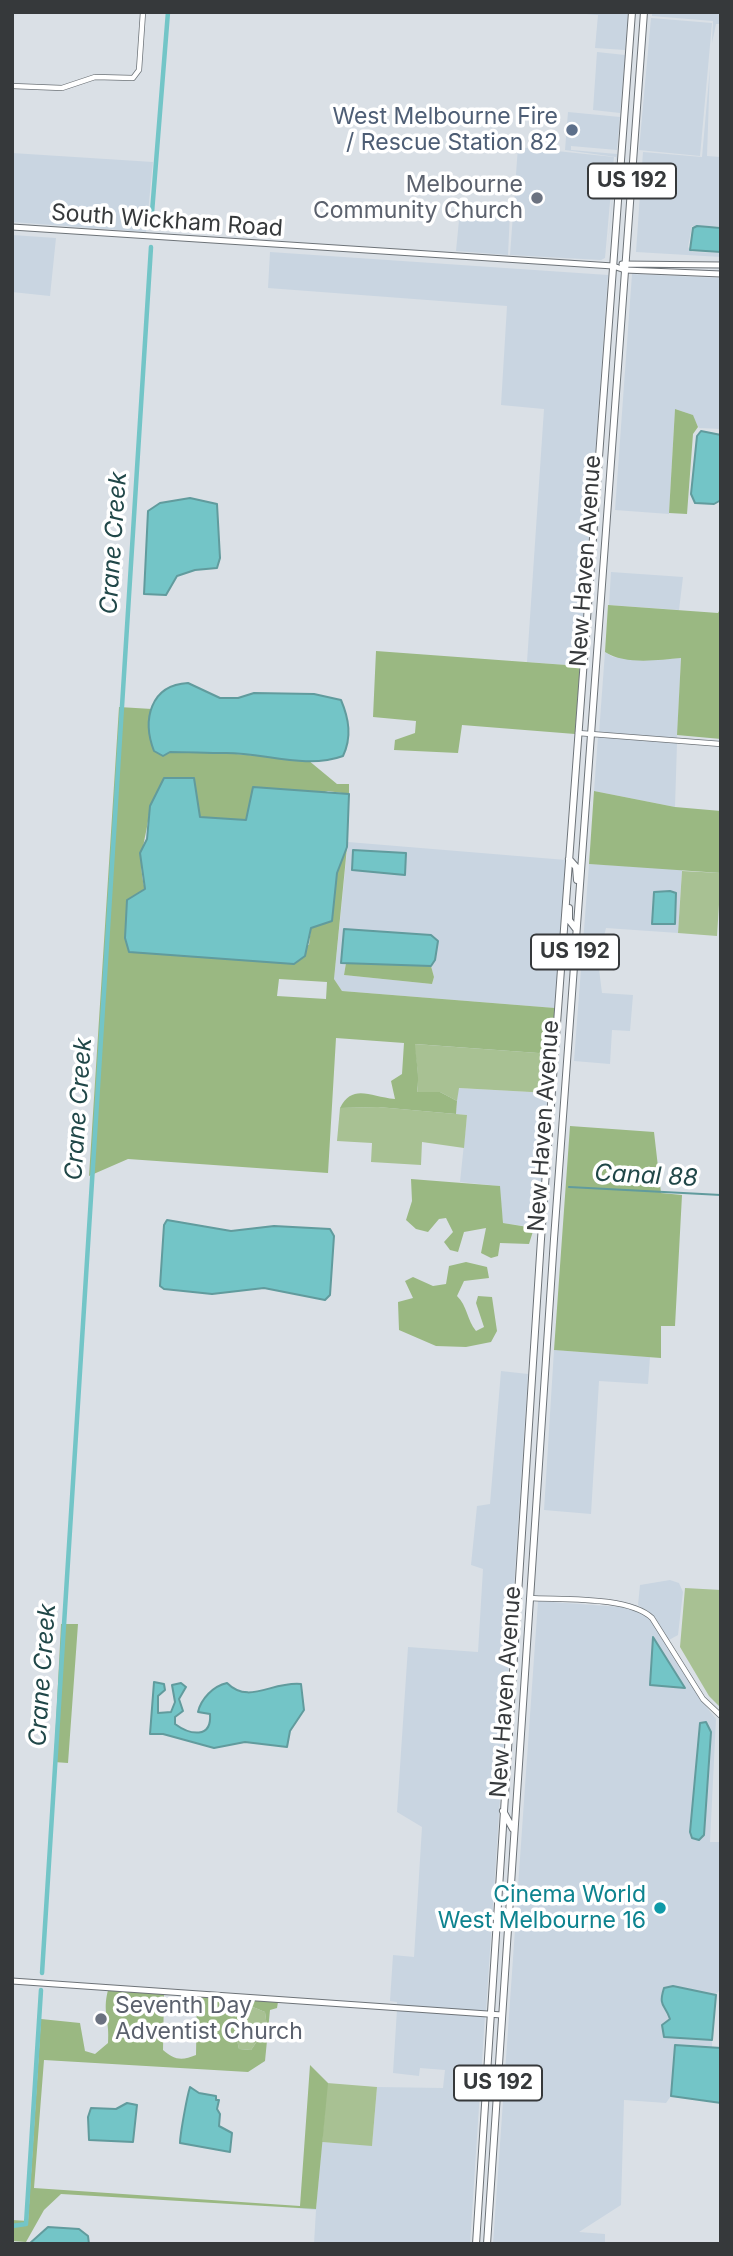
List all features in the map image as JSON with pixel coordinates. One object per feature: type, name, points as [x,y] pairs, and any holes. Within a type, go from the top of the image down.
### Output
[{"type":"main road","name":"New Haven Avenue","points":[[476,2244],[543,1205],[632,12]]},
{"type":"main road","name":"New Haven Avenue","points":[[487,2244],[555,1222],[644,12]]},
{"type":"main road","points":[[630,36],[634,47],[641,54]]},
{"type":"main road","points":[[628,53],[636,59],[640,73]]},
{"type":"main road","name":"South Wickham Road","points":[[12,227],[626,267]]},
{"type":"main road","points":[[626,267],[721,265]]},
{"type":"main road","points":[[626,267],[721,274]]},
{"type":"main road","points":[[606,358],[610,371],[617,378]]},
{"type":"main road","points":[[605,378],[612,383],[616,396]]},
{"type":"main road","points":[[601,425],[605,433],[613,437]]},
{"type":"main road","points":[[600,442],[611,458]]},
{"type":"main road","points":[[594,518],[598,529],[605,536]]},
{"type":"main road","points":[[593,536],[600,543],[604,558]]},
{"type":"main road","points":[[583,663],[595,681]]},
{"type":"main road","points":[[569,859],[576,867],[578,906]]},
{"type":"main road","points":[[566,896],[569,920],[576,929]]},
{"type":"main road","points":[[561,970],[564,983],[572,992]]},
{"type":"main road","points":[[556,1039],[567,1057]]},
{"type":"main road","points":[[543,1205],[548,1216],[555,1222]]},
{"type":"main road","points":[[542,1221],[554,1240]]},
{"type":"main road","points":[[535,1330],[546,1350]]},
{"type":"main road","points":[[534,1349],[541,1354],[545,1367]]},
{"type":"main road","points":[[530,1408],[542,1414]]},
{"type":"main road","points":[[524,1491],[536,1510]]},
{"type":"main road","points":[[521,1541],[533,1558]]},
{"type":"main road","points":[[518,1582],[530,1598]]},
{"type":"main road","points":[[516,1614],[524,1619],[527,1634]]},
{"type":"main road","points":[[510,1708],[522,1712]]},
{"type":"main road","points":[[505,1784],[509,1799],[516,1805]]},
{"type":"main road","points":[[503,1811],[510,1819],[514,1834]]},
{"type":"main road","points":[[498,1882],[503,1895],[510,1901]]},
{"type":"main road","points":[[497,1898],[505,1906],[509,1918]]},
{"type":"main road","points":[[12,1980],[502,2015]]},
{"type":"street","points":[[12,86],[62,88],[95,77],[127,79],[136,75],[143,12]]},
{"type":"street","points":[[578,733],[721,744]]},
{"type":"street","points":[[530,1598],[627,1605],[644,1610],[652,1618],[703,1699],[721,1716]]},
{"type":"shaded area","points":[[563,12],[628,12],[625,50],[595,48],[598,15]]},
{"type":"shaded area","points":[[652,12],[721,12],[721,24],[716,24],[712,43],[713,21],[652,16]]},
{"type":"shaded area","points":[[651,18],[712,23],[700,156],[639,150]]},
{"type":"shaded area","points":[[597,52],[625,55],[620,113],[593,110]]},
{"type":"shaded area","points":[[710,67],[707,156],[721,157],[721,226],[692,226],[688,247],[692,252],[721,253],[721,257],[636,252],[643,152],[702,157]]},
{"type":"shaded area","points":[[568,112],[620,117],[617,150],[571,146],[571,150],[617,154],[607,254],[616,157],[565,150]]},
{"type":"shaded area","points":[[518,147],[614,157],[605,258],[601,260],[510,255]]},
{"type":"shaded area","points":[[12,153],[153,162],[146,232],[12,222]]},
{"type":"shaded area","points":[[460,210],[510,212],[508,255],[456,251]]},
{"type":"shaded area","points":[[12,235],[56,238],[50,296],[12,292]]},
{"type":"shaded area","points":[[270,252],[608,275],[580,666],[527,662],[544,409],[501,405],[507,306],[268,288]]},
{"type":"shaded area","points":[[632,274],[721,278],[721,429],[699,428],[692,415],[675,409],[669,514],[615,510]]},
{"type":"shaded area","points":[[611,572],[683,577],[679,610],[609,605]]},
{"type":"shaded area","points":[[605,652],[613,657],[654,660],[681,658],[677,738],[599,733]]},
{"type":"shaded area","points":[[598,737],[677,743],[675,807],[594,791]]},
{"type":"shaded area","points":[[348,842],[566,860],[555,1008],[342,991],[334,979]],"holes":[[[345,929],[437,951],[431,966],[434,977],[432,984],[344,975],[346,963],[341,962]]]},
{"type":"shaded area","points":[[589,864],[682,869],[678,933],[606,928],[598,961],[602,993],[633,995],[630,1031],[612,1030],[610,1064],[574,1061]]},
{"type":"shaded area","points":[[458,1088],[549,1093],[538,1228],[503,1223],[499,1186],[460,1182],[467,1115],[456,1114]]},
{"type":"shaded area","points":[[554,1350],[650,1357],[648,1384],[599,1381],[591,1514],[544,1510]]},
{"type":"shaded area","points":[[501,1371],[528,1374],[486,2011],[397,2005],[397,2002],[390,2001],[393,1955],[414,1957],[422,1827],[397,1812],[408,1647],[478,1652],[483,1569],[471,1565],[477,1506],[490,1504]]},
{"type":"shaded area","points":[[670,1580],[679,1583],[683,1592],[678,1635],[669,1640],[654,1616],[638,1605],[640,1585]]},
{"type":"shaded area","points":[[538,1601],[635,1608],[650,1619],[716,1719],[710,1842],[721,1842],[721,1989],[715,1995],[678,1990],[667,2012],[670,2019],[664,2037],[712,2040],[712,2048],[675,2046],[671,2096],[666,2103],[624,2100],[621,2205],[579,2232],[605,2234],[605,2244],[493,2244]]},
{"type":"shaded area","points":[[397,2009],[485,2016],[470,2244],[314,2244],[316,2210],[283,2207],[316,2208],[322,2142],[372,2145],[377,2087],[443,2088],[445,2070],[420,2068],[419,2076],[393,2073]]},
{"type":"green space","points":[[675,409],[693,415],[698,427],[693,434],[687,514],[669,513]]},
{"type":"green space","points":[[608,605],[718,613],[721,607],[721,739],[677,735],[681,658],[632,660],[605,652]]},
{"type":"green space","points":[[376,651],[580,666],[575,734],[462,725],[458,753],[394,750],[395,740],[415,733],[416,721],[373,717]]},
{"type":"green space","points":[[119,707],[152,709],[150,716],[170,752],[224,753],[308,760],[337,784],[349,784],[349,794],[328,791],[248,814],[246,820],[200,817],[194,778],[150,806],[142,857],[145,889],[127,900],[125,938],[130,952],[309,945],[311,928],[332,921],[337,873],[347,847],[334,979],[342,991],[555,1008],[552,1054],[415,1044],[417,1092],[440,1092],[457,1101],[456,1114],[378,1107],[340,1108],[351,1096],[363,1093],[395,1099],[391,1081],[402,1074],[404,1043],[336,1038],[328,1173],[128,1159],[89,1176]],"holes":[[[279,979],[327,982],[326,999],[277,996]]]},
{"type":"green space","points":[[594,791],[675,807],[721,811],[721,873],[589,864]]},
{"type":"green space","points":[[682,871],[721,873],[717,936],[678,933]]},
{"type":"green space","points":[[346,963],[431,966],[434,977],[432,984],[344,975]]},
{"type":"green space","points":[[414,1044],[552,1054],[549,1093],[459,1088],[457,1101],[440,1092],[417,1093],[418,1074]]},
{"type":"green space","points":[[378,1107],[467,1115],[464,1148],[422,1142],[421,1165],[371,1162],[372,1143],[337,1141],[340,1108]]},
{"type":"green space","points":[[570,1126],[654,1132],[661,1193],[682,1195],[675,1326],[661,1326],[661,1358],[554,1350]]},
{"type":"green space","points":[[411,1179],[500,1186],[503,1223],[534,1228],[529,1244],[500,1243],[498,1256],[491,1258],[481,1253],[486,1228],[464,1232],[458,1252],[450,1250],[444,1242],[453,1232],[446,1218],[439,1219],[428,1232],[416,1229],[406,1220],[412,1201]]},
{"type":"green space","points":[[466,1262],[487,1267],[489,1278],[464,1281],[457,1296],[476,1331],[484,1327],[476,1303],[478,1296],[492,1297],[497,1331],[491,1342],[466,1347],[436,1346],[399,1330],[398,1302],[413,1298],[405,1281],[413,1277],[433,1286],[446,1284],[449,1266]]},
{"type":"green space","points":[[685,1588],[721,1590],[721,1708],[709,1696],[680,1647]]},
{"type":"green space","points":[[61,1624],[78,1624],[68,1763],[54,1762]]},
{"type":"green space","points":[[108,1990],[164,1994],[163,2050],[182,2059],[196,2055],[197,1996],[278,2002],[277,2008],[270,2010],[265,2061],[248,2072],[44,2060],[34,2188],[300,2206],[310,2065],[328,2083],[316,2209],[61,2194],[44,2210],[26,2242],[12,2241],[12,2220],[28,2221],[41,2019],[80,2023],[85,2051],[95,2054],[108,2043]],"holes":[[[253,2007],[265,2012],[267,2027],[251,2050],[239,2049],[237,2030],[240,2019]]]},
{"type":"green space","points":[[253,2007],[265,2012],[267,2027],[251,2050],[239,2049],[237,2036],[240,2019]]},
{"type":"green space","points":[[327,2083],[377,2087],[372,2146],[322,2142]]},
{"type":"water","points":[[693,228],[721,228],[721,252],[690,250]]},
{"type":"water","points":[[701,431],[721,435],[721,500],[714,504],[695,503],[691,494],[697,436]]},
{"type":"water","points":[[190,498],[217,504],[220,558],[217,568],[195,570],[177,576],[166,595],[144,594],[148,511],[160,503]]},
{"type":"water","points":[[188,683],[220,698],[238,698],[254,693],[314,694],[341,700],[348,728],[348,742],[343,756],[329,760],[299,761],[238,753],[170,752],[163,756],[154,751],[150,739],[149,716],[152,706],[165,690]]},
{"type":"water","points":[[164,778],[194,778],[200,817],[246,820],[253,787],[349,794],[347,847],[337,873],[332,921],[311,928],[305,956],[294,964],[129,952],[125,938],[127,900],[145,889],[140,853],[147,839],[150,806]]},
{"type":"water","points":[[353,850],[406,853],[405,875],[352,870]]},
{"type":"water","points":[[654,892],[676,893],[675,924],[652,924]]},
{"type":"water","points":[[344,929],[431,935],[438,941],[435,960],[431,966],[341,963]]},
{"type":"water","points":[[167,1220],[231,1231],[274,1226],[330,1229],[334,1236],[330,1295],[325,1300],[264,1288],[212,1294],[164,1289],[160,1286],[164,1225]]},
{"type":"water","points":[[653,1637],[685,1688],[650,1685]]},
{"type":"water","points":[[154,1682],[164,1684],[165,1690],[158,1696],[158,1713],[171,1712],[175,1702],[172,1685],[181,1683],[186,1687],[179,1699],[183,1711],[175,1717],[175,1724],[187,1731],[199,1732],[207,1728],[210,1714],[198,1712],[200,1707],[212,1690],[227,1683],[244,1692],[301,1684],[304,1710],[290,1731],[287,1747],[245,1742],[214,1748],[163,1734],[150,1734]]},
{"type":"water","points":[[706,1722],[711,1732],[704,1835],[699,1840],[692,1838],[690,1832],[700,1723]]},
{"type":"water","points":[[673,1986],[716,1995],[712,2040],[664,2037],[662,2025],[670,2019],[662,2002],[662,1994],[664,1988]]},
{"type":"water","points":[[675,2045],[721,2048],[721,2103],[671,2096]]},
{"type":"water","points":[[190,2087],[199,2093],[216,2096],[216,2100],[219,2100],[219,2126],[232,2133],[230,2152],[180,2143]]},
{"type":"water","points":[[127,2103],[137,2105],[133,2142],[89,2140],[88,2117],[91,2108],[116,2109]]},
{"type":"water","points":[[48,2227],[79,2229],[88,2236],[89,2244],[29,2244]]},
{"type":"waterway","name":"Crane Creek","points":[[151,225],[168,12]]},
{"type":"waterway","name":"Crane Creek","points":[[42,1973],[151,247]]},
{"type":"waterway","name":"Canal 88","points":[[569,1187],[721,1195]]},
{"type":"waterway","name":"Crane Creek","points":[[12,2226],[26,2224],[41,1990]]},
{"type":"place","name":"West Melbourne Fire / Rescue Station 82","points":[[572,130]]},
{"type":"place","name":"Melbourne Community Church","points":[[537,198]]},
{"type":"place","name":"Cinema World West Melbourne 16","points":[[660,1908]]},
{"type":"place","name":"Seventh Day Adventist Church","points":[[101,2019]]}]
